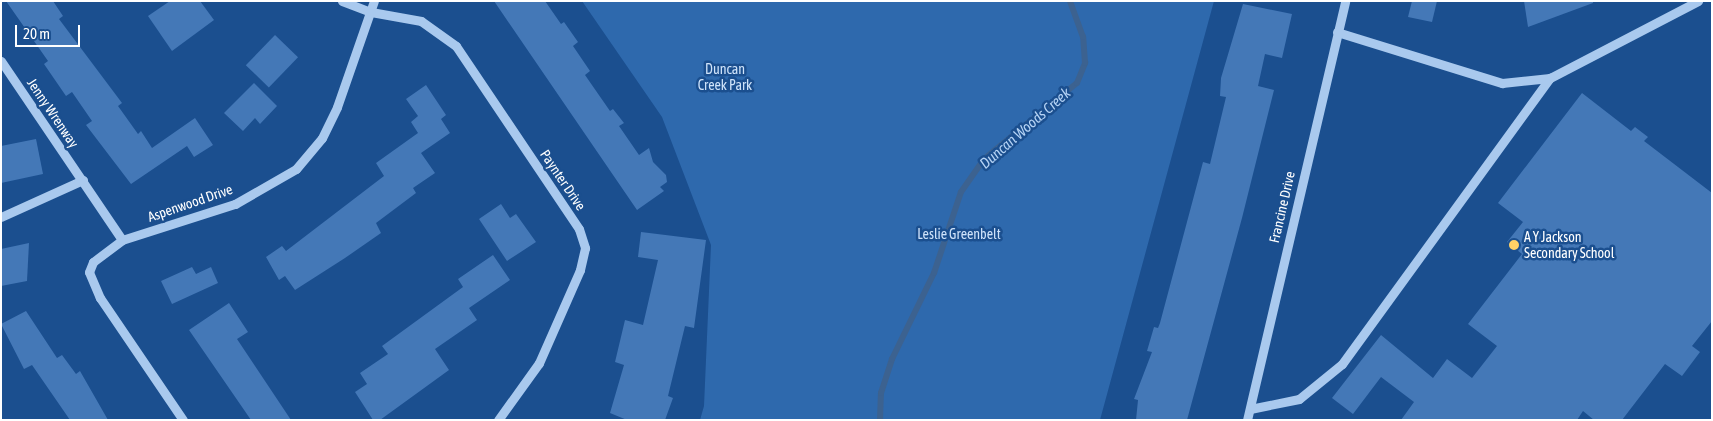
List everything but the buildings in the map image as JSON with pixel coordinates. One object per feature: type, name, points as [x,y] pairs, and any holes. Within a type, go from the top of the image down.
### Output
[{"type":"street","name":"Paynter Drive","points":[[342,1],[371,12],[421,21],[456,46],[579,229],[585,248],[580,270],[539,363],[498,420]]},
{"type":"street","name":"Aspenwood Drive","points":[[183,420],[91,280],[93,262],[122,240],[235,204],[296,169],[322,138],[337,107],[374,1]]},
{"type":"street","name":"Francine Drive","points":[[1247,420],[1344,1]]},
{"type":"street","points":[[1337,32],[1502,83],[1550,78],[1698,1]]},
{"type":"street","name":"Jenny Wrenway","points":[[1,61],[122,240]]},
{"type":"street","points":[[1250,409],[1299,399],[1342,364],[1550,78]]},
{"type":"street","points":[[1,217],[82,180]]},
{"type":"green space","name":"Leslie Greenbelt","points":[[582,1],[1214,1],[1100,420],[700,420],[704,406],[711,245],[662,117]]},
{"type":"waterway","name":"Duncan Woods Creek","points":[[880,420],[881,393],[892,359],[934,273],[961,192],[984,159],[1077,83],[1085,63],[1083,37],[1070,1]]},
{"type":"place","name":"A Y Jackson Secondary School","points":[[1514,245]]},
{"type":"park label","name":"Duncan Creek Park","points":[[725,78]]}]
